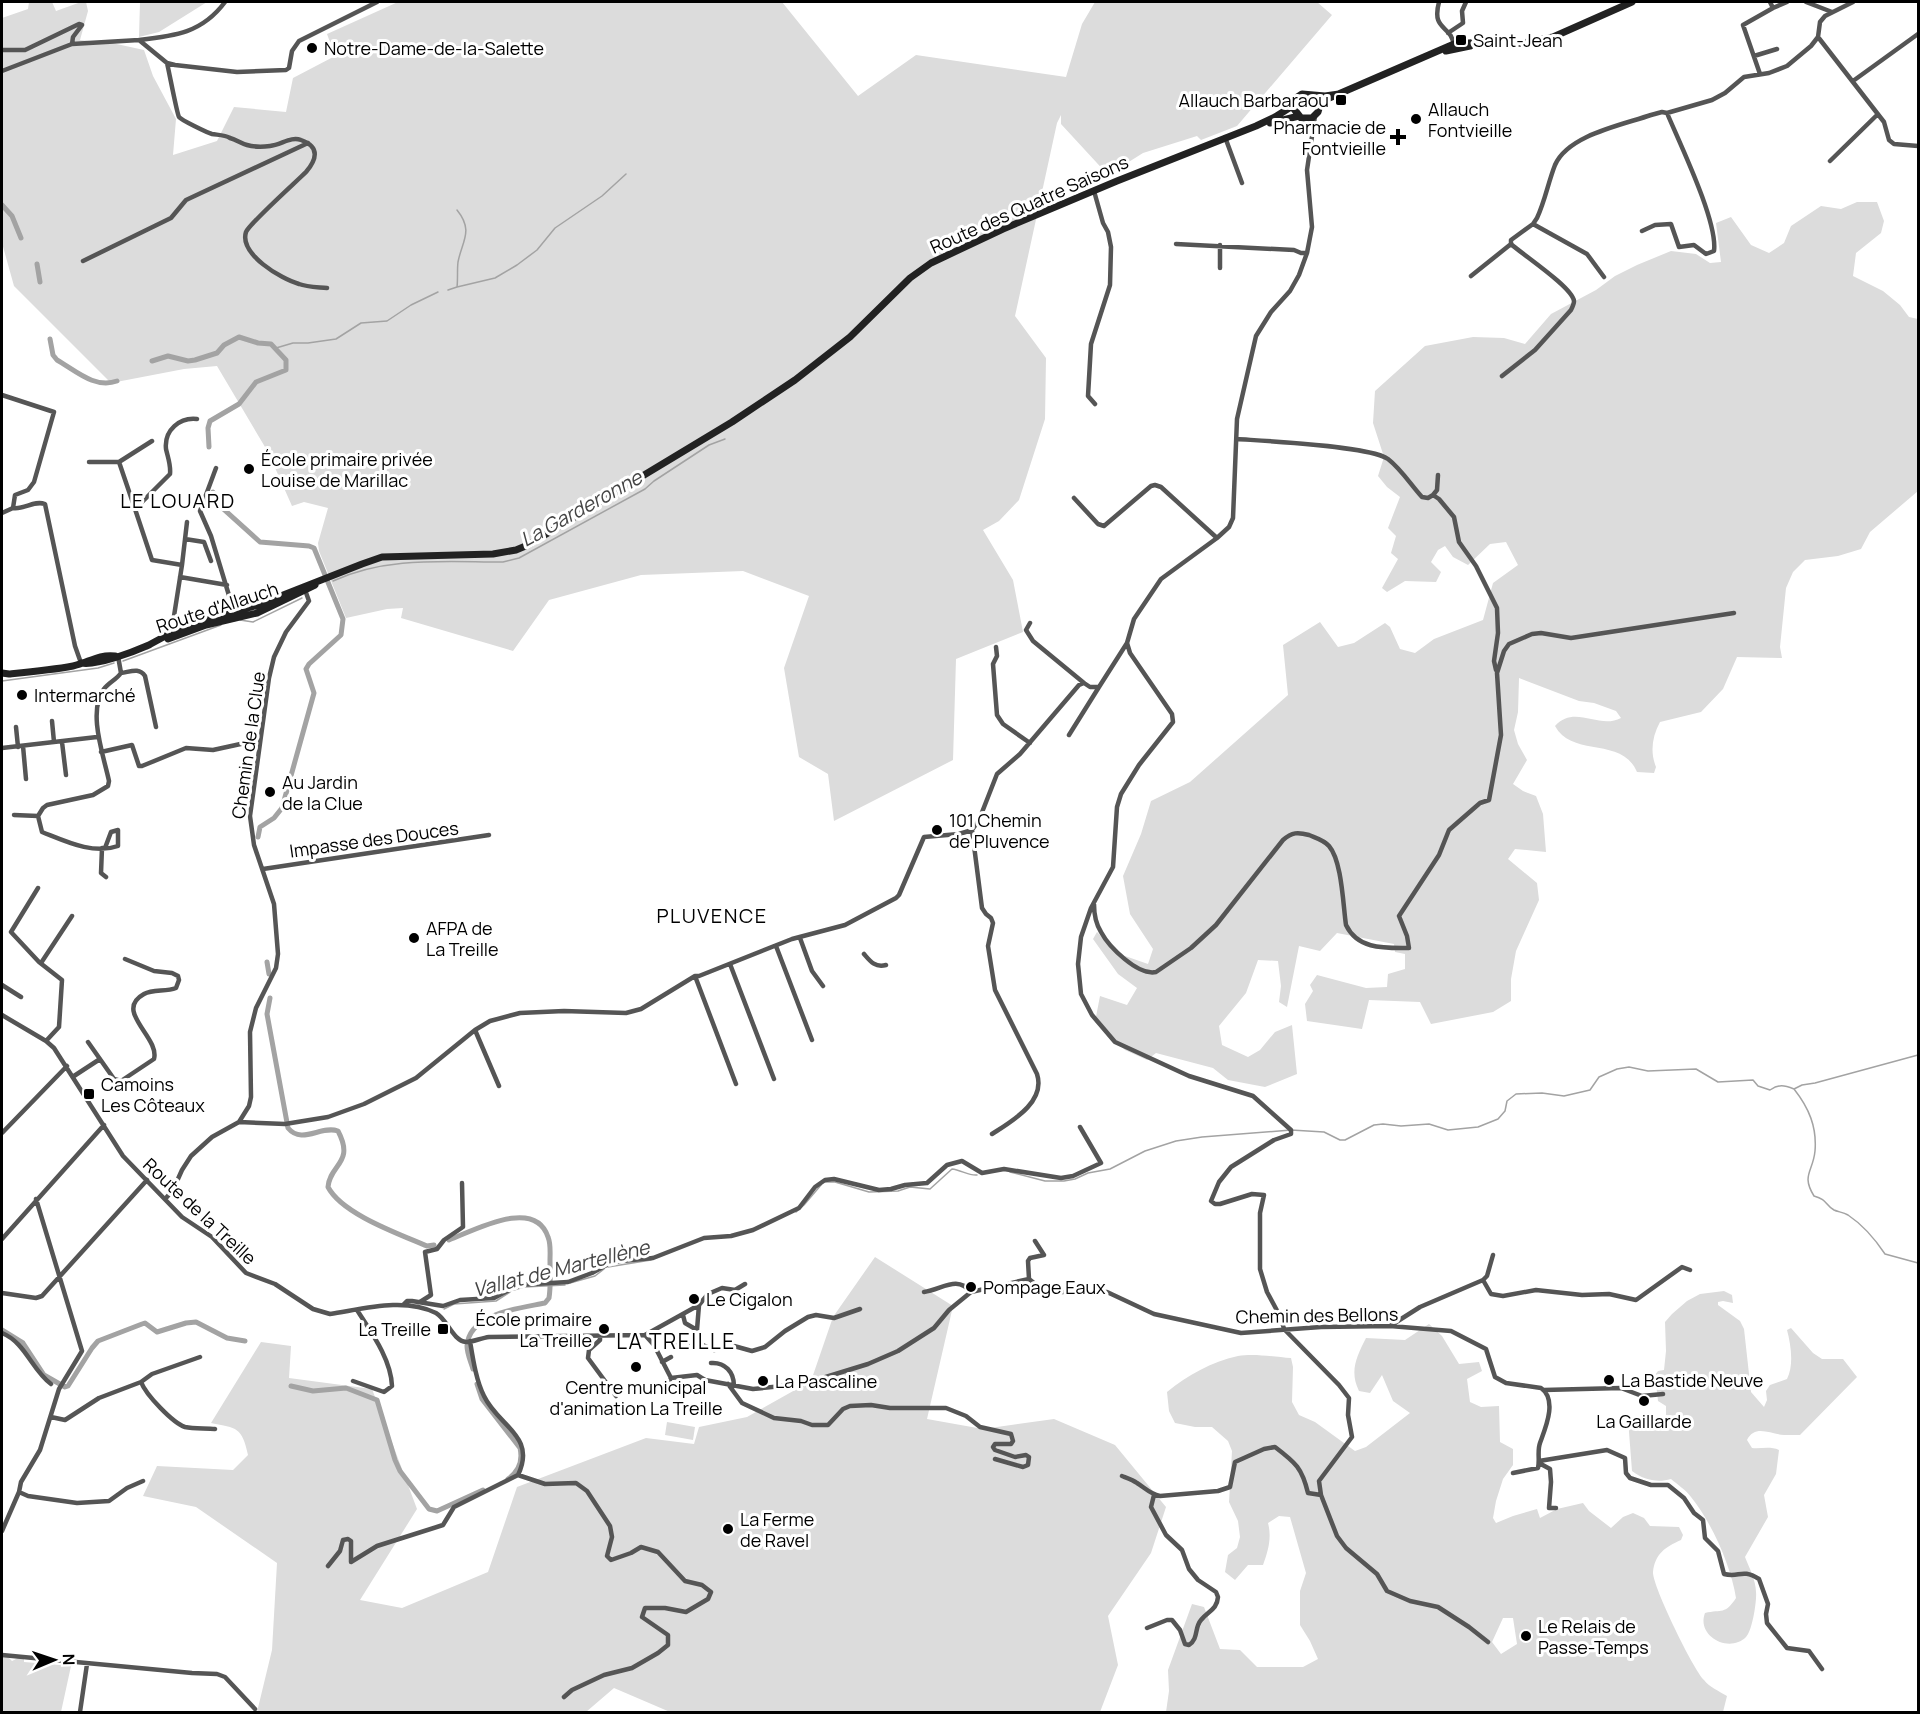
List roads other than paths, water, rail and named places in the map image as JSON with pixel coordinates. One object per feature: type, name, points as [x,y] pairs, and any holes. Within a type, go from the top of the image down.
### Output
[{"type":"main road","name":"Route des Quatre Saisons","points":[[1320,105],[1339,94],[1452,47],[1523,43],[1553,37],[1632,2]]},
{"type":"main road","name":"Route des Quatre Saisons","points":[[550,533],[721,429],[823,360],[910,278],[931,263],[1003,229],[1256,126],[1294,105],[1296,98],[1302,94],[1339,94]]},
{"type":"main road","points":[[1314,95],[1320,105],[1315,116]]},
{"type":"main road","points":[[1294,105],[1301,117]]},
{"type":"main road","name":"Route des Quatre Saisons","points":[[1256,126],[1315,116]]},
{"type":"main road","name":"Route d'Allauch","points":[[2,673],[31,672],[81,663],[97,657],[116,656],[205,622],[235,614],[257,613],[327,577],[382,558],[505,553],[528,546],[550,533]]},
{"type":"street","points":[[2,71],[72,44],[163,37],[199,27],[225,2]]},
{"type":"street","points":[[139,40],[168,63],[237,72],[286,70],[289,68],[292,51],[299,41],[377,2]]},
{"type":"street","points":[[1439,2],[1437,19],[1452,37],[1452,47]]},
{"type":"street","points":[[1448,33],[1463,23],[1462,11],[1466,2]]},
{"type":"street","points":[[1770,2],[1773,8]]},
{"type":"street","points":[[1760,74],[1743,25],[1787,2]]},
{"type":"street","points":[[1806,2],[1832,12]]},
{"type":"street","points":[[1471,276],[1511,244],[1511,240],[1533,224],[1542,206],[1555,165],[1573,144],[1651,115],[1667,113],[1712,100],[1725,93],[1744,77],[1787,66],[1818,37],[1820,22],[1832,12],[1853,2]]},
{"type":"street","points":[[2,50],[25,50],[52,35],[79,24],[82,25],[73,37],[72,44]]},
{"type":"street","points":[[1853,81],[1918,34]]},
{"type":"street","points":[[1818,37],[1878,114],[1887,128],[1889,140],[1894,144],[1918,146]]},
{"type":"street","points":[[1754,56],[1777,49]]},
{"type":"street","points":[[168,63],[176,111],[180,119],[210,133],[250,146],[271,146],[292,139],[300,139],[311,145],[315,155],[314,162],[249,227],[245,241],[261,263],[286,279],[299,285],[327,288]]},
{"type":"street","points":[[1642,231],[1654,225],[1671,224],[1679,247],[1694,245],[1706,254],[1714,251],[1713,237],[1703,200],[1667,113]]},
{"type":"street","points":[[1830,161],[1878,114]]},
{"type":"street","points":[[1069,735],[1126,643],[1134,619],[1161,579],[1229,527],[1233,518],[1238,413],[1256,336],[1271,312],[1290,291],[1307,253],[1312,227],[1307,170],[1315,116]]},
{"type":"street","points":[[1301,117],[1313,128]]},
{"type":"street","points":[[1225,137],[1242,183]]},
{"type":"street","points":[[83,261],[171,218],[186,200],[308,143]]},
{"type":"street","points":[[1094,191],[1111,247],[1110,285],[1091,344],[1088,396],[1095,404]]},
{"type":"street","points":[[1533,224],[1587,254],[1604,277]]},
{"type":"street","points":[[1176,244],[1294,250],[1307,253]]},
{"type":"street","points":[[1502,376],[1535,350],[1571,310],[1574,303],[1573,298],[1559,282],[1511,244]]},
{"type":"street","points":[[1220,245],[1220,268]]},
{"type":"street","points":[[2,395],[54,412],[34,482],[28,490],[15,495],[13,508]]},
{"type":"street","points":[[135,509],[171,474],[166,448],[169,434],[177,423],[197,419]]},
{"type":"street","points":[[1237,439],[1379,454],[1389,460],[1422,497],[1428,498],[1437,490],[1438,475]]},
{"type":"street","points":[[89,462],[119,462],[152,441]]},
{"type":"street","points":[[119,462],[152,560],[182,565]]},
{"type":"street","points":[[216,468],[200,511],[235,614]]},
{"type":"street","points":[[1074,498],[1098,524],[1104,526],[1155,485],[1161,487],[1216,538]]},
{"type":"street","points":[[1094,902],[1096,920],[1106,940],[1137,968],[1149,974],[1156,972],[1191,948],[1216,925],[1283,840],[1290,834],[1299,832],[1320,839],[1328,845],[1335,856],[1346,925],[1350,933],[1364,944],[1376,947],[1409,948],[1399,916],[1439,855],[1449,830],[1480,803],[1489,800],[1501,735],[1497,673],[1494,661],[1498,633],[1497,608],[1476,566],[1460,542],[1454,517],[1433,495]]},
{"type":"street","points":[[2,513],[13,508],[17,510],[37,503],[45,504],[75,645],[81,663]]},
{"type":"street","points":[[174,616],[188,522]]},
{"type":"street","points":[[185,538],[204,542],[210,561]]},
{"type":"street","points":[[180,577],[227,585]]},
{"type":"street","name":"Chemin de la Clue","points":[[239,1122],[249,1106],[251,1097],[250,1032],[252,1020],[260,999],[273,976],[277,961],[274,904],[254,845],[250,816],[259,740],[274,657],[286,632],[307,606],[309,601],[304,588]]},
{"type":"street","points":[[1497,673],[1504,651],[1509,644],[1524,636],[1541,633],[1571,638],[1734,613]]},
{"type":"street","points":[[1030,622],[1026,630],[1033,641],[1084,683],[1090,687],[1099,687]]},
{"type":"street","points":[[1126,643],[1130,653],[1172,714],[1173,722],[1139,765],[1121,794],[1117,807],[1113,867],[1094,902],[1081,937],[1078,964],[1081,994],[1092,1015],[1109,1037],[1129,1049],[1189,1076],[1253,1096],[1291,1130],[1288,1136],[1274,1140],[1231,1167],[1219,1182],[1211,1201],[1220,1204],[1252,1194],[1264,1195],[1260,1213],[1260,1269],[1268,1292],[1284,1329],[1349,1398],[1348,1414],[1352,1437],[1319,1481],[1321,1495],[1337,1536],[1346,1548],[1377,1574],[1387,1591],[1410,1601],[1438,1607],[1488,1642]]},
{"type":"street","points":[[996,647],[997,656],[993,664],[997,715],[1003,724],[1030,743]]},
{"type":"street","points":[[116,656],[121,673]]},
{"type":"street","points":[[102,848],[105,848],[111,832],[118,830],[116,848],[102,848],[75,845],[42,832],[38,816],[47,805],[83,798],[102,791],[108,786],[109,781],[97,737],[97,720],[101,694],[106,686],[121,673],[137,670],[143,672],[156,727]]},
{"type":"street","points":[[166,1198],[174,1190],[191,1156],[212,1137],[239,1122],[287,1124],[328,1117],[386,1094],[416,1078],[475,1030],[490,1021],[520,1013],[564,1011],[611,1013],[641,1010],[695,975],[699,976],[776,946],[844,925],[896,898],[899,896],[924,837],[959,834],[972,830],[979,820],[998,774],[1030,743],[1079,684],[1084,683]]},
{"type":"street","points":[[52,721],[54,742]]},
{"type":"street","points":[[16,727],[26,779]]},
{"type":"street","points":[[2,748],[97,737]]},
{"type":"street","points":[[101,752],[132,746],[139,765],[142,766],[186,748],[213,750],[259,740]]},
{"type":"street","points":[[62,742],[66,775]]},
{"type":"street","points":[[14,815],[38,816]]},
{"type":"street","points":[[972,830],[982,908],[993,923],[988,946],[995,990],[1040,1083],[1038,1092],[1016,1118],[992,1134]]},
{"type":"street","name":"Impasse des Douces","points":[[263,868],[489,835]]},
{"type":"street","points":[[102,848],[101,873],[106,877]]},
{"type":"street","points":[[38,888],[11,932],[63,984],[59,1026],[46,1041]]},
{"type":"street","points":[[41,963],[72,916]]},
{"type":"street","points":[[801,938],[812,971],[823,986]]},
{"type":"street","points":[[776,946],[812,1040]]},
{"type":"street","points":[[864,954],[874,964],[881,967],[886,966]]},
{"type":"street","points":[[88,1042],[114,1079],[121,1080],[154,1059],[156,1053],[154,1047],[133,1015],[132,1008],[144,993],[170,991],[176,988],[178,976],[154,971],[125,959]]},
{"type":"street","points":[[730,964],[774,1079]]},
{"type":"street","points":[[695,975],[736,1084]]},
{"type":"street","points":[[2,985],[21,998]]},
{"type":"street","name":"Route de la Treille","points":[[2,1015],[54,1048],[123,1156],[182,1217],[212,1237],[246,1273],[275,1284],[320,1312],[330,1314],[388,1305],[404,1305],[435,1313],[445,1321],[458,1338],[469,1341]]},
{"type":"street","points":[[475,1030],[500,1086]]},
{"type":"street","points":[[74,1076],[100,1059]]},
{"type":"street","points":[[2,1133],[67,1066]]},
{"type":"street","points":[[2,1239],[104,1125]]},
{"type":"street","points":[[404,1305],[407,1301],[443,1306],[460,1300],[487,1300],[518,1285],[568,1282],[592,1274],[612,1262],[653,1258],[704,1238],[731,1236],[753,1230],[799,1208],[815,1187],[825,1180],[834,1179],[879,1190],[891,1189],[927,1183],[947,1165],[963,1161],[982,1173],[1004,1169],[1049,1178],[1073,1176],[1101,1163],[1080,1127]]},
{"type":"street","points":[[2,1293],[36,1298],[42,1296],[147,1180]]},
{"type":"street","points":[[420,1302],[431,1295],[431,1284],[424,1254],[437,1250],[444,1240],[463,1227],[462,1183]]},
{"type":"street","points":[[2,1531],[21,1482],[40,1450],[59,1389],[82,1351],[36,1199]]},
{"type":"street","points":[[671,1378],[697,1375],[705,1380],[762,1389],[803,1384],[888,1356],[934,1328],[949,1310],[971,1292],[1029,1279],[1028,1261],[1030,1258],[1044,1255],[1035,1241]]},
{"type":"street","points":[[1493,1255],[1483,1280],[1491,1294],[1498,1296],[1536,1290],[1582,1295],[1609,1294],[1636,1300],[1682,1267],[1690,1270]]},
{"type":"street","name":"Chemin des Bellons","points":[[1029,1279],[1053,1291],[1107,1292],[1154,1314],[1241,1333],[1284,1329],[1390,1326],[1459,1334],[1486,1349],[1495,1377],[1506,1383],[1544,1390]]},
{"type":"street","points":[[1390,1326],[1420,1306],[1483,1280]]},
{"type":"street","points":[[924,1292],[959,1283],[965,1285],[971,1292]]},
{"type":"street","points":[[518,1476],[524,1454],[521,1443],[484,1397],[469,1341],[489,1337],[645,1335],[699,1305],[708,1294],[722,1288],[735,1290],[745,1284]]},
{"type":"street","points":[[696,1342],[699,1305]]},
{"type":"street","points":[[674,1338],[679,1348],[696,1342],[714,1350],[734,1346],[752,1351],[770,1344],[785,1331],[808,1317],[834,1318],[860,1309]]},
{"type":"street","points":[[353,1381],[384,1392],[392,1386],[385,1359],[357,1310]]},
{"type":"street","points":[[683,1315],[685,1323],[697,1330]]},
{"type":"street","points":[[2,1333],[19,1344],[40,1376],[51,1384]]},
{"type":"street","points":[[645,1335],[654,1346],[671,1378]]},
{"type":"street","points":[[600,1336],[600,1340],[589,1350],[588,1358],[616,1396]]},
{"type":"street","points":[[51,1418],[65,1420],[99,1398],[141,1382],[152,1374],[200,1357]]},
{"type":"street","points":[[662,1362],[671,1357]]},
{"type":"street","points":[[711,1363],[716,1362],[726,1367],[733,1376],[734,1386]]},
{"type":"street","points":[[649,1387],[667,1385],[671,1378]]},
{"type":"street","points":[[141,1382],[145,1393],[152,1401],[184,1427],[215,1429]]},
{"type":"street","points":[[728,1384],[742,1403],[747,1406],[774,1418],[801,1421],[812,1425],[828,1425],[843,1409],[850,1406],[946,1408],[966,1416],[980,1426],[1011,1434],[1013,1441],[1011,1444],[995,1444],[993,1447],[995,1450],[1015,1457],[1026,1455],[1029,1457],[1028,1465],[1023,1467],[995,1459]]},
{"type":"street","points":[[1513,1473],[1538,1468],[1539,1446],[1548,1419],[1548,1402],[1544,1390],[1621,1388],[1642,1396],[1663,1394]]},
{"type":"street","points":[[1122,1476],[1154,1495],[1160,1496],[1226,1490],[1232,1482],[1235,1462],[1264,1449],[1275,1447],[1290,1458],[1300,1470],[1308,1493],[1321,1495]]},
{"type":"street","points":[[1539,1462],[1607,1450],[1625,1458],[1626,1473],[1630,1478],[1651,1485],[1668,1485],[1684,1498],[1694,1513],[1703,1520],[1706,1538],[1718,1551],[1724,1574],[1729,1576],[1743,1572],[1759,1580],[1768,1604],[1767,1623],[1787,1648],[1809,1651],[1822,1670]]},
{"type":"street","points":[[1539,1462],[1550,1469],[1550,1508],[1556,1508]]},
{"type":"street","points":[[328,1566],[340,1551],[343,1540],[351,1541],[351,1562],[376,1546],[443,1525],[454,1507],[518,1476],[545,1484],[576,1483],[587,1491],[610,1526],[612,1537],[607,1557],[611,1560],[641,1547],[658,1552],[685,1581],[702,1585],[711,1592],[708,1599],[686,1612],[665,1608],[645,1608],[642,1617],[668,1635],[668,1645],[632,1668],[604,1675],[572,1690],[564,1697]]},
{"type":"street","points":[[19,1492],[28,1496],[77,1503],[109,1501],[127,1488],[143,1481]]},
{"type":"street","points":[[1147,1628],[1172,1620],[1180,1630],[1185,1644],[1189,1645],[1195,1639],[1200,1620],[1214,1609],[1218,1597],[1212,1588],[1198,1580],[1189,1569],[1182,1551],[1166,1535],[1151,1507],[1154,1495]]},
{"type":"street","points":[[2,1655],[217,1674],[225,1677],[255,1709]]},
{"type":"street","points":[[80,1713],[87,1664]]},
{"type":"waterway","points":[[457,287],[495,278],[517,265],[537,250],[555,228],[602,196],[626,174]]},
{"type":"waterway","points":[[2,205],[12,216],[21,238]]},
{"type":"waterway","points":[[448,290],[457,287],[458,262],[466,230],[457,210]]},
{"type":"waterway","points":[[37,264],[40,282]]},
{"type":"waterway","points":[[276,348],[293,343],[336,339],[361,323],[387,321],[411,305],[438,292]]},
{"type":"waterway","points":[[152,361],[168,356],[188,361],[195,360],[217,353],[224,345],[239,337],[258,343],[271,344],[286,360],[286,370],[256,382],[239,404],[210,421],[209,447]]},
{"type":"waterway","points":[[50,339],[53,355],[57,360],[79,374],[101,383],[117,381]]},
{"type":"waterway","name":"La Garderonne","points":[[333,581],[374,567],[395,564],[438,561],[503,562],[519,558],[645,489],[709,445],[725,439]]},
{"type":"waterway","points":[[213,492],[219,505],[260,542],[314,548],[343,619],[341,635],[306,669],[314,693],[282,808],[274,818],[260,827],[258,837]]},
{"type":"waterway","name":"La Garderonne","points":[[240,620],[253,622],[302,598]]},
{"type":"waterway","name":"La Garderonne","points":[[123,661],[221,625]]},
{"type":"waterway","name":"La Garderonne","points":[[2,681],[98,668],[114,663]]},
{"type":"waterway","points":[[267,962],[269,974]]},
{"type":"waterway","points":[[270,998],[267,1014],[288,1128],[299,1135],[325,1130],[338,1131],[343,1142],[343,1157],[328,1187],[335,1197],[345,1206],[372,1222],[427,1246],[434,1245]]},
{"type":"waterway","name":"Vallat de Martellène","points":[[1010,1172],[1045,1181],[1075,1179],[1088,1173],[1110,1169],[1145,1151],[1176,1141],[1202,1137],[1291,1130],[1324,1132],[1345,1140],[1374,1125],[1383,1124],[1401,1126],[1429,1124],[1448,1130],[1478,1127],[1498,1119],[1505,1111],[1507,1101],[1516,1094],[1542,1093],[1564,1096],[1590,1090],[1599,1077],[1617,1069],[1629,1067],[1648,1071],[1696,1069],[1718,1082],[1753,1080],[1758,1086],[1770,1090],[1782,1086],[1794,1089],[1918,1055]]},
{"type":"waterway","points":[[1794,1089],[1808,1111],[1815,1134],[1814,1158],[1808,1178],[1814,1196],[1822,1199],[1834,1210],[1853,1219],[1885,1254],[1918,1263]]},
{"type":"waterway","name":"Vallat de Martellène","points":[[825,1182],[835,1182],[869,1192],[898,1191],[910,1187],[930,1189],[952,1169],[977,1175]]},
{"type":"waterway","name":"Vallat de Martellène","points":[[796,1212],[821,1185]]},
{"type":"waterway","points":[[449,1240],[488,1224],[518,1218],[531,1219],[541,1225],[550,1243],[549,1298],[545,1303],[498,1314],[477,1326],[470,1335],[467,1346],[473,1369]]},
{"type":"waterway","name":"Vallat de Martellène","points":[[608,1267],[651,1260]]},
{"type":"waterway","name":"Vallat de Martellène","points":[[570,1283],[595,1276],[604,1269]]},
{"type":"waterway","name":"Vallat de Martellène","points":[[514,1290],[524,1287],[565,1285]]},
{"type":"waterway","name":"Vallat de Martellène","points":[[444,1309],[454,1304],[496,1301],[510,1292]]},
{"type":"waterway","points":[[2,1330],[23,1343],[44,1375],[65,1387],[68,1386],[98,1341],[145,1323],[157,1332],[196,1322],[227,1338],[245,1341]]},
{"type":"waterway","points":[[477,1384],[482,1399],[520,1448],[519,1466],[508,1479]]},
{"type":"waterway","points":[[291,1386],[313,1391],[346,1388],[377,1400],[400,1471],[429,1509],[437,1511],[483,1490]]},
{"type":"place","name":"Saint-Jean","points":[[1461,40]]},
{"type":"place","name":"Notre-Dame-de-la-Salette","points":[[312,48]]},
{"type":"place","name":"Allauch Barbaraou","points":[[1341,100]]},
{"type":"place","name":"Allauch Fontvieille","points":[[1416,119]]},
{"type":"place","name":"Pharmacie de Fontvieille","points":[[1398,137]]},
{"type":"place","name":"École primaire privée Louise de Marillac","points":[[249,469]]},
{"type":"place","name":"Intermarché","points":[[22,695]]},
{"type":"place","name":"Au Jardin de la Clue","points":[[270,792]]},
{"type":"place","name":"101 Chemin de Pluvence","points":[[937,830]]},
{"type":"place","name":"AFPA de La Treille","points":[[414,938]]},
{"type":"place","name":"Camoins Les Côteaux","points":[[89,1094]]},
{"type":"place","name":"Pompage Eaux","points":[[971,1287]]},
{"type":"place","name":"Le Cigalon","points":[[694,1299]]},
{"type":"place","name":"La Treille","points":[[443,1329]]},
{"type":"place","name":"École primaire La Treille","points":[[604,1329]]},
{"type":"place","name":"Centre municipal d'animation La Treille","points":[[636,1367]]},
{"type":"place","name":"La Bastide Neuve","points":[[1609,1380]]},
{"type":"place","name":"La Pascaline","points":[[763,1381]]},
{"type":"place","name":"La Gaillarde","points":[[1644,1401]]},
{"type":"place","name":"La Ferme de Ravel","points":[[728,1529]]},
{"type":"place","name":"Le Relais de Passe-Temps","points":[[1526,1636]]},
{"type":"district","name":"LE LOUARD","points":[[178,500]]},
{"type":"district","name":"PLUVENCE","points":[[712,915]]},
{"type":"district","name":"LA TREILLE","points":[[676,1341]]}]
